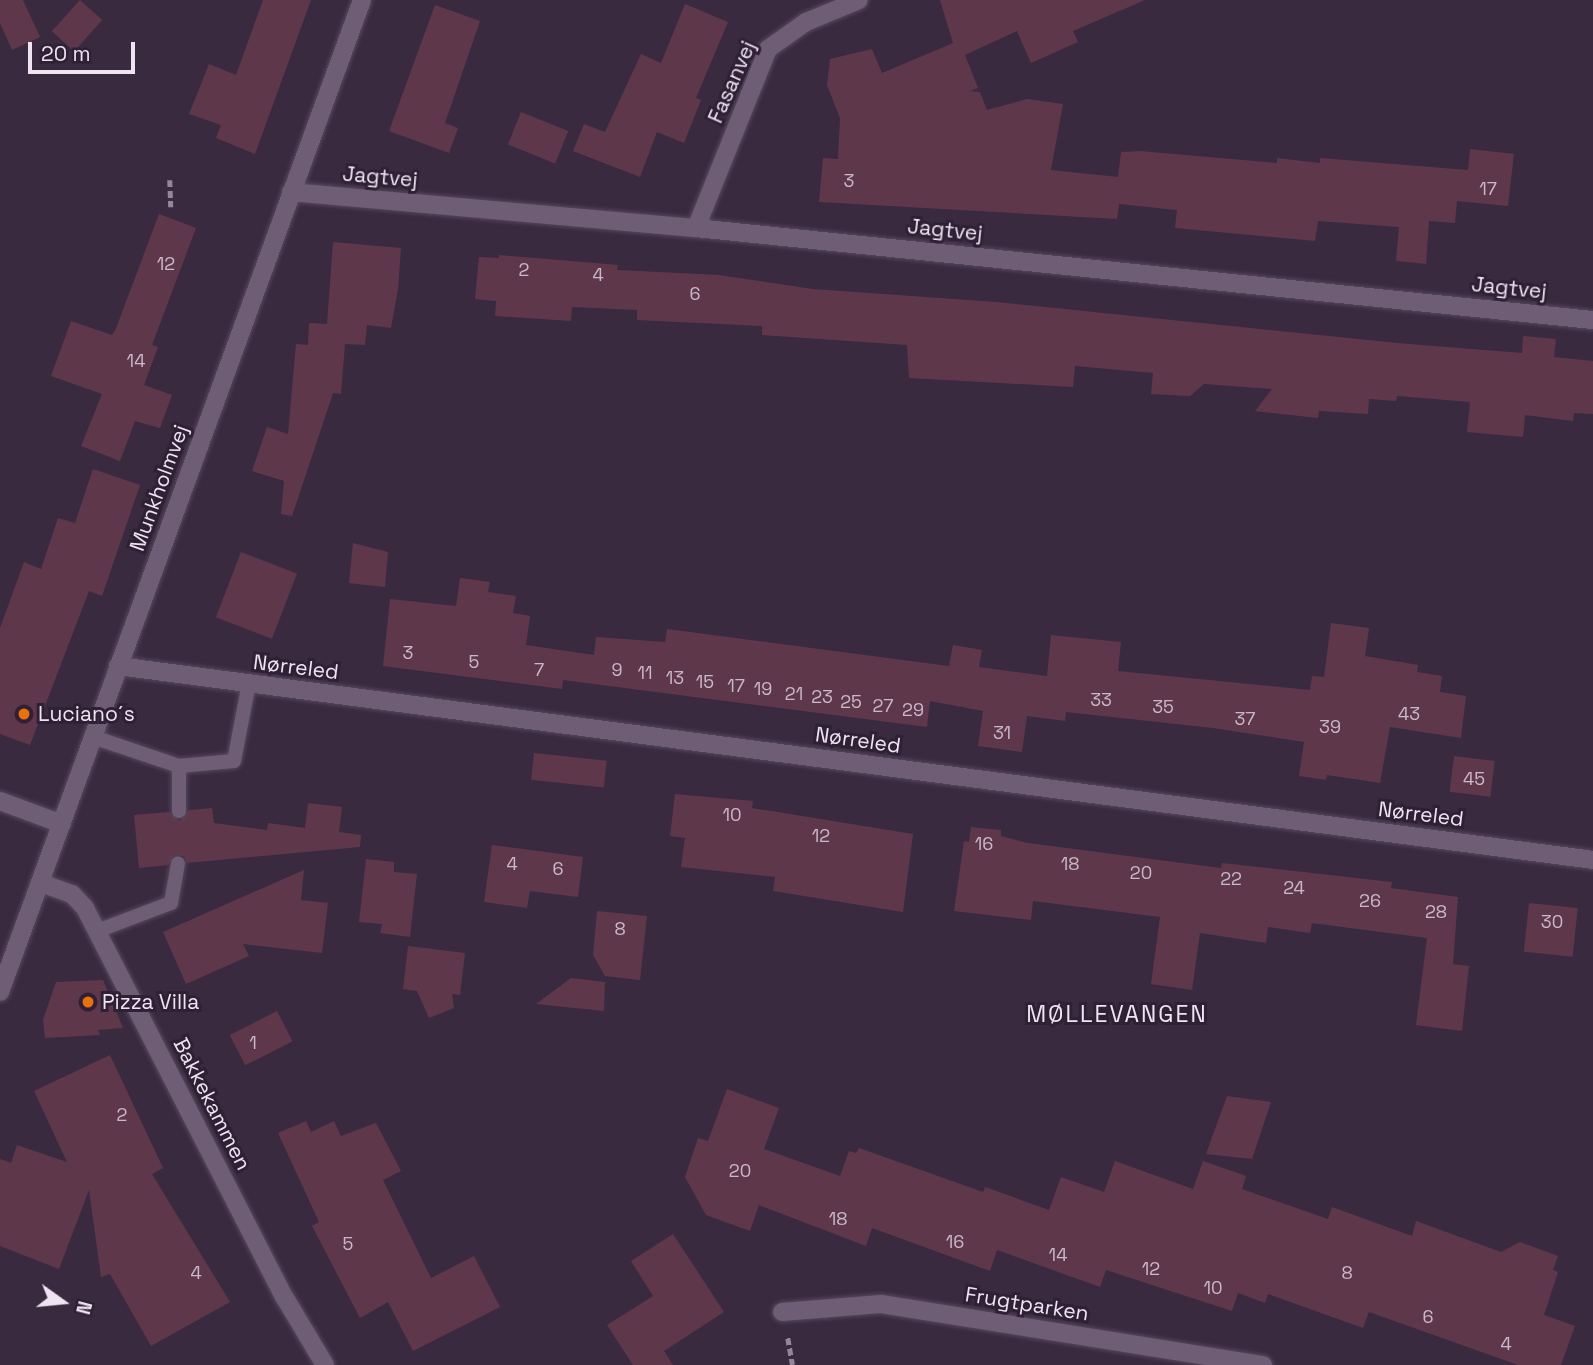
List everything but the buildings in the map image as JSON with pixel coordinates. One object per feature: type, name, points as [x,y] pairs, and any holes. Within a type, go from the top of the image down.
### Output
[{"type":"street","name":"Munkholmvej","points":[[0,992],[362,0]]},
{"type":"street","name":"Fasanvej","points":[[696,228],[768,49],[806,22],[859,0]]},
{"type":"street","name":"Jagtvej","points":[[291,192],[696,228],[1593,320]]},
{"type":"street","name":"Nørreled","points":[[118,666],[1593,860]]},
{"type":"street","points":[[0,801],[62,824]]},
{"type":"street","name":"Bakkekammen","points":[[41,883],[72,894],[97,931],[285,1298],[325,1365]]},
{"type":"street","name":"Frugtparken","points":[[782,1312],[881,1304],[1263,1365]]},
{"type":"lane","points":[[93,737],[179,766],[234,761],[249,683]]},
{"type":"lane","points":[[179,766],[179,811]]},
{"type":"lane","points":[[97,931],[171,903],[178,864]]},
{"type":"path","points":[[170,180],[171,207]]},
{"type":"place","name":"Luciano´s","points":[[24,714]]},
{"type":"place","name":"Pizza Villa","points":[[88,1002]]},
{"type":"district","name":"MØLLEVANGEN","points":[[1117,1014]]}]
